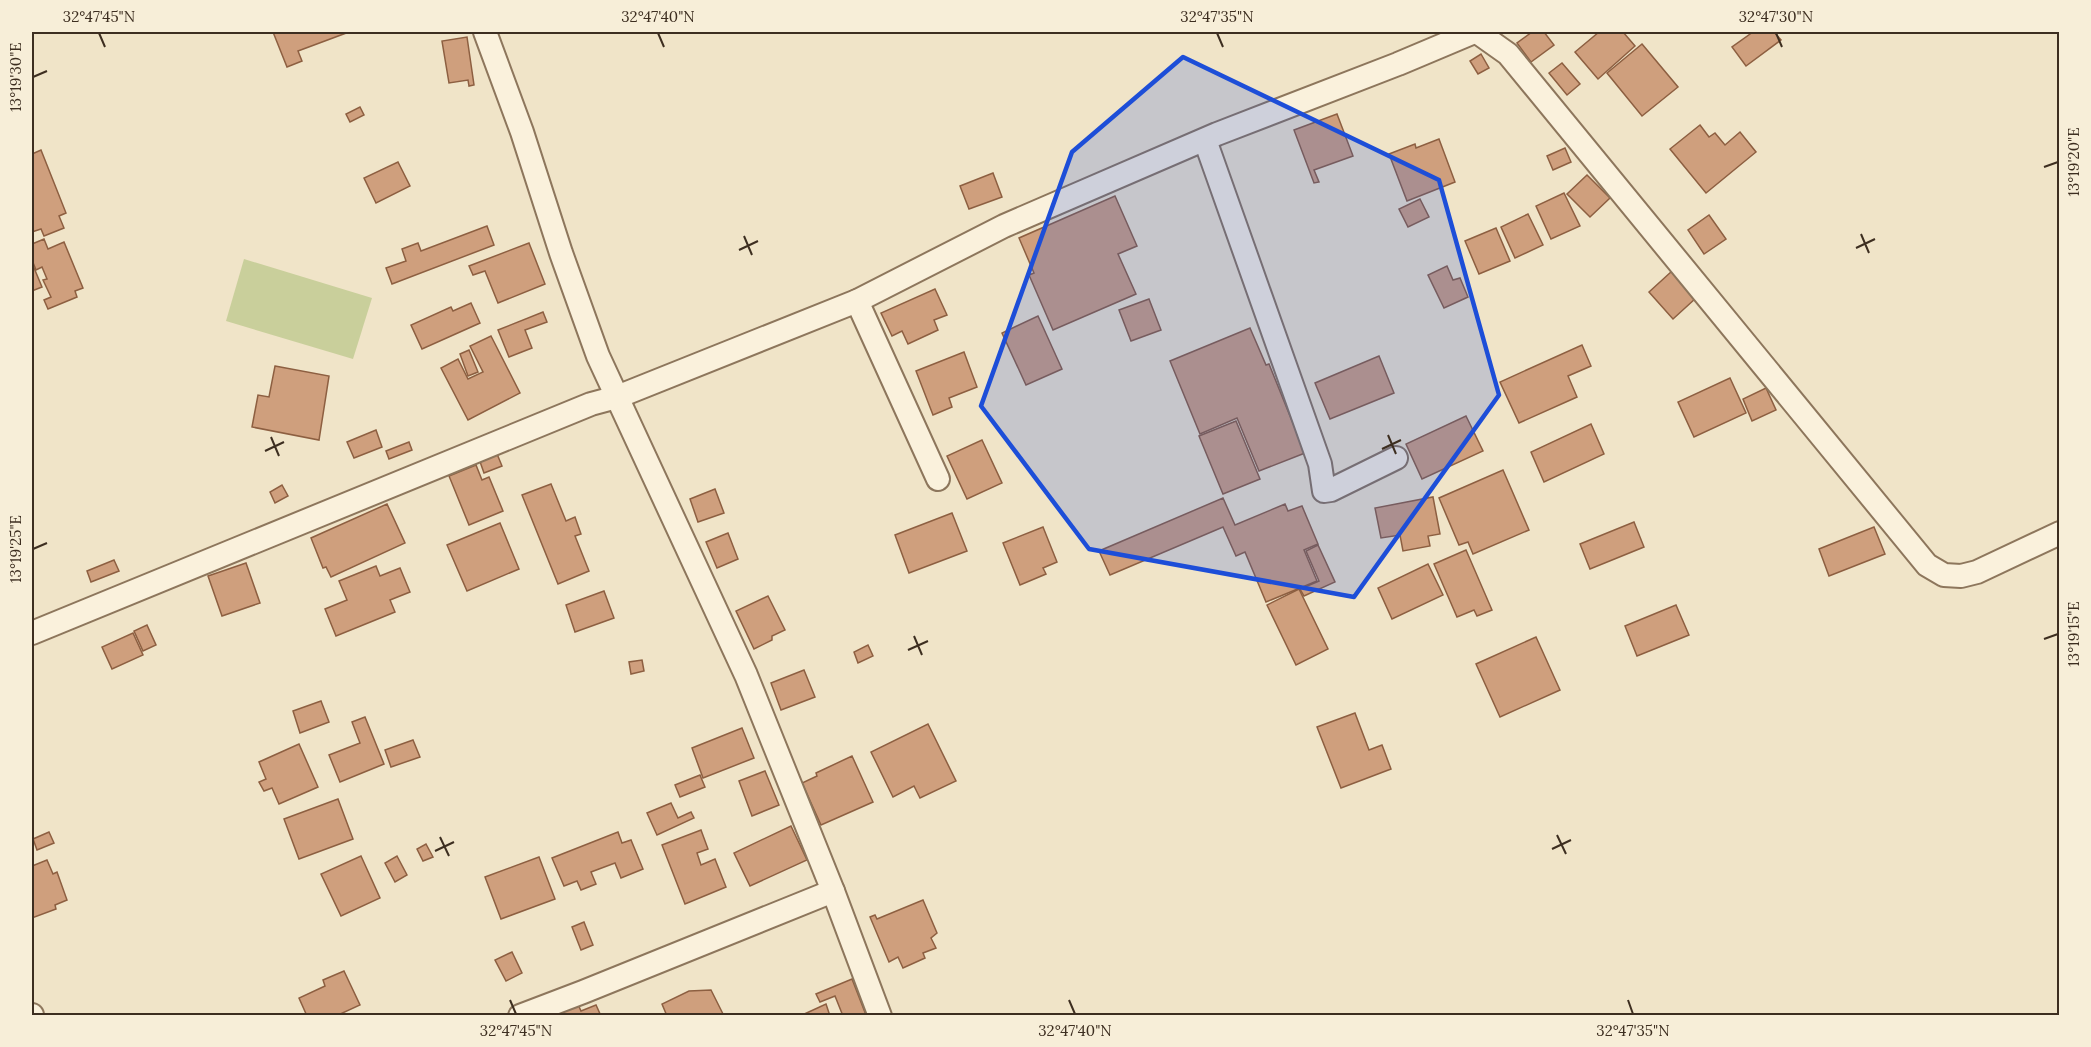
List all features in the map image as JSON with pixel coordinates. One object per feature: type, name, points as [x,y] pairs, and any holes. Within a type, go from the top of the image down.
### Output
[{"type":"street","points":[[485,32],[522,132],[561,253],[598,356],[622,389],[746,675],[833,891],[880,1016]]},
{"type":"street","points":[[32,633],[591,404],[622,389],[856,301],[1004,226],[1205,140],[1476,32],[1508,54],[1927,565],[1944,575],[1961,576],[1977,572],[2056,540]]},
{"type":"street","points":[[1205,140],[1320,464],[1324,491],[1331,490],[1396,458]]},
{"type":"street","points":[[856,301],[938,479]]},
{"type":"street","points":[[520,1016],[833,891]]},
{"type":"highlighted area","points":[[1183,57],[1439,180],[1499,395],[1354,597],[1089,549],[981,406],[1072,152]]},
{"type":"green space","points":[[244,259],[372,298],[353,359],[226,321]]},
{"type":"building","points":[[273,32],[349,32],[298,51],[302,61],[287,67]]},
{"type":"building","points":[[1532,32],[1544,32],[1554,45],[1531,62],[1517,43]]},
{"type":"building","points":[[1599,32],[1623,32],[1635,46],[1598,79],[1575,52]]},
{"type":"building","points":[[1753,32],[1774,32],[1781,40],[1746,66],[1732,47]]},
{"type":"building","points":[[467,37],[474,85],[469,86],[468,80],[449,83],[442,41]]},
{"type":"building","points":[[1642,44],[1678,87],[1642,116],[1607,73]]},
{"type":"building","points":[[1481,54],[1489,68],[1478,74],[1470,61]]},
{"type":"building","points":[[1562,63],[1580,84],[1567,95],[1549,73]]},
{"type":"building","points":[[360,107],[364,115],[350,122],[346,114]]},
{"type":"building","points":[[1337,114],[1353,156],[1314,170],[1319,182],[1314,183],[1294,130]]},
{"type":"building","points":[[1700,125],[1709,137],[1715,133],[1725,145],[1740,132],[1756,152],[1706,193],[1670,149]]},
{"type":"building","points":[[1439,139],[1455,182],[1407,201],[1389,154],[1415,144],[1416,148]]},
{"type":"building","points":[[1565,148],[1571,162],[1553,170],[1547,156]]},
{"type":"building","points":[[41,150],[66,213],[59,216],[64,228],[44,236],[41,229],[32,232],[32,154]]},
{"type":"building","points":[[398,162],[410,186],[376,203],[364,178]]},
{"type":"building","points":[[993,173],[1002,197],[969,209],[960,186]]},
{"type":"building","points":[[1587,175],[1610,198],[1590,217],[1567,194]]},
{"type":"building","points":[[1564,193],[1580,226],[1551,239],[1536,206]]},
{"type":"building","points":[[1115,196],[1137,246],[1118,254],[1136,294],[1053,330],[1029,275],[1034,273],[1019,238]]},
{"type":"building","points":[[1420,199],[1429,217],[1408,227],[1399,209]]},
{"type":"building","points":[[1528,214],[1543,245],[1515,258],[1501,227]]},
{"type":"building","points":[[1709,215],[1726,239],[1704,254],[1688,230]]},
{"type":"building","points":[[487,226],[494,245],[392,284],[386,268],[406,261],[402,249],[418,243],[421,251]]},
{"type":"building","points":[[1496,228],[1510,261],[1479,274],[1465,241]]},
{"type":"building","points":[[44,239],[48,249],[64,242],[83,288],[75,291],[77,297],[48,309],[44,300],[51,297],[43,280],[47,279],[42,267],[36,270],[32,260],[32,244]]},
{"type":"building","points":[[529,243],[545,284],[498,303],[485,271],[473,275],[469,266]]},
{"type":"building","points":[[32,263],[42,287],[32,291]]},
{"type":"building","points":[[1447,266],[1453,280],[1460,278],[1468,297],[1444,308],[1428,275]]},
{"type":"building","points":[[1672,271],[1696,298],[1673,319],[1649,292]]},
{"type":"building","points":[[935,289],[947,315],[934,320],[938,330],[908,344],[902,331],[892,336],[881,313]]},
{"type":"building","points":[[1149,299],[1161,330],[1131,341],[1119,310]]},
{"type":"building","points":[[471,303],[480,323],[422,349],[411,325],[451,307],[453,311]]},
{"type":"building","points":[[543,312],[547,322],[525,330],[532,348],[509,357],[498,330]]},
{"type":"building","points":[[1038,316],[1062,369],[1026,385],[1002,333]]},
{"type":"building","points":[[1250,328],[1266,365],[1269,364],[1305,453],[1259,471],[1237,418],[1200,434],[1170,361]]},
{"type":"building","points":[[491,336],[520,393],[468,420],[441,368],[458,359],[468,379],[483,372],[470,346]]},
{"type":"building","points":[[1582,345],[1591,366],[1568,376],[1577,397],[1519,423],[1500,382]]},
{"type":"building","points":[[469,350],[478,372],[468,376],[460,354]]},
{"type":"building","points":[[964,352],[977,387],[949,398],[952,407],[933,415],[916,371]]},
{"type":"building","points":[[1379,356],[1394,393],[1330,419],[1315,383]]},
{"type":"building","points":[[275,366],[329,376],[319,440],[252,427],[258,395],[269,397]]},
{"type":"building","points":[[1730,378],[1746,413],[1694,437],[1678,402]]},
{"type":"building","points":[[1766,388],[1776,410],[1752,421],[1743,399]]},
{"type":"building","points":[[1466,416],[1483,451],[1422,479],[1406,444]]},
{"type":"building","points":[[1236,421],[1260,479],[1223,494],[1199,436]]},
{"type":"building","points":[[1591,424],[1604,454],[1544,482],[1531,452]]},
{"type":"building","points":[[376,430],[382,447],[354,458],[347,442]]},
{"type":"building","points":[[982,440],[1002,483],[967,499],[947,456]]},
{"type":"building","points":[[409,442],[412,450],[389,459],[386,451]]},
{"type":"building","points":[[495,449],[502,466],[484,473],[478,456]]},
{"type":"building","points":[[476,465],[482,480],[489,477],[503,511],[469,525],[449,476]]},
{"type":"building","points":[[1503,470],[1529,530],[1473,554],[1468,542],[1459,545],[1439,498]]},
{"type":"building","points":[[551,484],[566,521],[575,517],[581,534],[575,536],[589,571],[558,584],[522,495]]},
{"type":"building","points":[[282,485],[288,496],[275,503],[270,492]]},
{"type":"building","points":[[715,489],[724,513],[698,522],[690,499]]},
{"type":"building","points":[[1433,497],[1440,534],[1428,536],[1430,546],[1403,551],[1400,535],[1381,538],[1375,508]]},
{"type":"building","points":[[1223,498],[1235,525],[1285,504],[1288,511],[1302,506],[1318,544],[1304,550],[1317,581],[1266,602],[1245,552],[1236,556],[1223,527],[1110,575],[1099,551]]},
{"type":"building","points":[[387,504],[405,543],[331,577],[326,567],[323,568],[311,538]]},
{"type":"building","points":[[952,513],[967,551],[909,573],[895,535]]},
{"type":"building","points":[[1634,522],[1644,547],[1590,569],[1580,544]]},
{"type":"building","points":[[500,523],[519,569],[467,591],[447,545]]},
{"type":"building","points":[[1043,527],[1057,562],[1043,568],[1046,574],[1020,585],[1003,543]]},
{"type":"building","points":[[1874,527],[1885,554],[1829,576],[1819,549]]},
{"type":"building","points":[[728,533],[738,559],[717,568],[706,542]]},
{"type":"building","points":[[1318,545],[1335,582],[1304,596],[1300,589],[1319,581],[1306,551]]},
{"type":"building","points":[[1466,550],[1492,610],[1477,616],[1474,610],[1457,617],[1434,564]]},
{"type":"building","points":[[114,560],[119,571],[91,582],[87,571]]},
{"type":"building","points":[[246,563],[260,603],[222,616],[208,576]]},
{"type":"building","points":[[1428,564],[1443,595],[1392,619],[1378,588]]},
{"type":"building","points":[[376,566],[380,576],[400,568],[410,592],[390,600],[395,612],[336,636],[325,609],[347,600],[339,581]]},
{"type":"building","points":[[1299,589],[1328,649],[1296,665],[1267,605]]},
{"type":"building","points":[[604,591],[614,618],[575,632],[566,605]]},
{"type":"building","points":[[768,596],[785,630],[754,649],[736,611]]},
{"type":"building","points":[[1676,605],[1689,635],[1637,656],[1625,626]]},
{"type":"building","points":[[147,625],[156,645],[143,651],[134,631]]},
{"type":"building","points":[[133,633],[143,655],[112,669],[102,647]]},
{"type":"building","points":[[1536,637],[1560,690],[1500,717],[1476,664]]},
{"type":"building","points":[[868,645],[873,656],[858,663],[854,652]]},
{"type":"building","points":[[642,660],[644,671],[631,674],[629,662]]},
{"type":"building","points":[[804,670],[815,697],[781,710],[771,683]]},
{"type":"building","points":[[321,701],[329,722],[300,733],[293,711]]},
{"type":"building","points":[[1355,713],[1369,750],[1382,745],[1391,769],[1341,788],[1317,727]]},
{"type":"building","points":[[365,717],[384,764],[340,782],[329,755],[360,743],[352,722]]},
{"type":"building","points":[[928,724],[956,781],[920,798],[914,786],[893,797],[871,752]]},
{"type":"building","points":[[742,728],[754,758],[703,778],[692,748]]},
{"type":"building","points":[[413,740],[420,757],[391,767],[385,750]]},
{"type":"building","points":[[299,744],[318,787],[279,804],[272,788],[264,791],[259,782],[266,779],[259,762]]},
{"type":"building","points":[[852,756],[873,802],[821,825],[802,783],[817,776],[816,773]]},
{"type":"building","points":[[765,771],[779,805],[752,816],[739,781]]},
{"type":"building","points":[[700,775],[705,787],[680,797],[675,785]]},
{"type":"building","points":[[338,799],[353,839],[299,859],[284,819]]},
{"type":"building","points":[[671,803],[678,818],[691,812],[694,818],[657,835],[647,813]]},
{"type":"building","points":[[791,826],[807,860],[750,886],[734,853]]},
{"type":"building","points":[[701,830],[708,849],[697,853],[701,865],[715,859],[726,887],[685,904],[662,845]]},
{"type":"building","points":[[49,832],[54,843],[37,850],[33,839]]},
{"type":"building","points":[[618,832],[622,843],[631,840],[643,869],[621,878],[615,863],[591,872],[596,884],[581,890],[577,881],[564,886],[552,858]]},
{"type":"building","points":[[426,844],[433,857],[423,861],[417,849]]},
{"type":"building","points":[[361,856],[380,898],[341,916],[321,874]]},
{"type":"building","points":[[397,856],[407,875],[395,882],[385,863]]},
{"type":"building","points":[[539,857],[555,899],[501,919],[485,877]]},
{"type":"building","points":[[47,860],[53,874],[57,872],[67,900],[55,905],[56,909],[32,918],[32,866]]},
{"type":"building","points":[[923,900],[937,933],[931,938],[936,948],[923,953],[925,958],[903,968],[898,957],[889,962],[870,917],[875,915],[877,919]]},
{"type":"building","points":[[584,922],[593,945],[581,950],[572,927]]},
{"type":"building","points":[[512,952],[522,973],[506,981],[495,960]]},
{"type":"building","points":[[344,971],[360,1005],[336,1016],[307,1016],[299,998],[325,986],[323,980]]},
{"type":"building","points":[[852,979],[866,1015],[843,1016],[835,996],[820,1002],[816,994]]},
{"type":"building","points":[[711,990],[724,1016],[667,1016],[662,1004],[689,991]]},
{"type":"building","points":[[577,1002],[581,1011],[596,1005],[601,1016],[554,1016],[552,1012]]},
{"type":"building","points":[[826,1004],[830,1016],[800,1016]]}]
